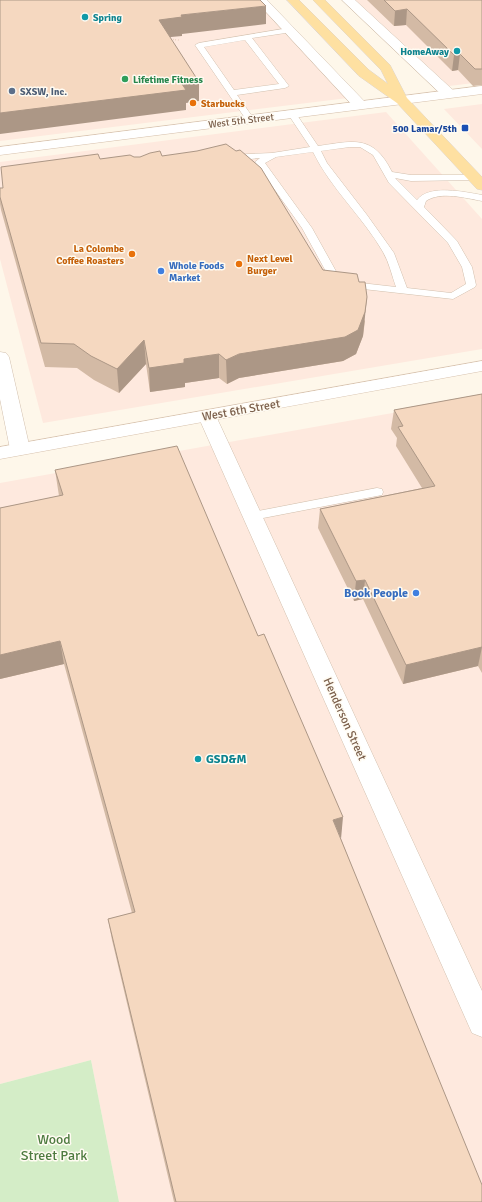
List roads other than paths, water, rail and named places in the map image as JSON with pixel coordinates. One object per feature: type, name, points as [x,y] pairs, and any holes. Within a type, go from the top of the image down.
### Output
[{"type":"main road","points":[[293,0],[364,73],[402,100],[478,181]]},
{"type":"main road","points":[[319,0],[386,68],[402,100]]},
{"type":"street","points":[[262,0],[360,105]]},
{"type":"street","points":[[348,0],[449,94]]},
{"type":"street","name":"West 5th Street","points":[[0,151],[482,90]]},
{"type":"street","points":[[0,357],[20,449]]},
{"type":"street","name":"West 6th Street","points":[[0,453],[482,366]]},
{"type":"street","name":"Henderson Street","points":[[208,416],[482,1023]]},
{"type":"lane","points":[[250,119],[199,45],[289,30]]},
{"type":"lane","points":[[232,93],[285,86],[247,37]]},
{"type":"lane","points":[[292,114],[316,148],[323,164],[364,217],[389,253],[402,289]]},
{"type":"lane","points":[[217,160],[274,155],[350,144],[362,145],[376,154],[392,181],[452,241],[467,267],[471,285],[453,296],[402,289],[349,285],[333,275],[307,228],[260,162],[274,155]]},
{"type":"lane","points":[[389,174],[411,178],[478,181]]},
{"type":"lane","points":[[419,207],[423,198],[431,195],[446,194],[482,198]]},
{"type":"lane","points":[[253,516],[377,492]]},
{"type":"place","name":"Spring","points":[[85,17]]},
{"type":"place","name":"HomeAway","points":[[457,51]]},
{"type":"place","name":"Lifetime Fitness","points":[[125,79]]},
{"type":"place","name":"SXSW, Inc.","points":[[12,91]]},
{"type":"place","name":"Starbucks","points":[[193,103]]},
{"type":"place","name":"500 Lamar/5th","points":[[465,128]]},
{"type":"place","name":"La Colombe Coffee Roasters","points":[[132,254]]},
{"type":"place","name":"Next Level Burger","points":[[239,264]]},
{"type":"place","name":"Whole Foods Market","points":[[161,271]]},
{"type":"place","name":"Book People","points":[[416,593]]},
{"type":"place","name":"GSD&M","points":[[198,759]]},
{"type":"park label","name":"Wood Street Park","points":[[54,1148]]}]
